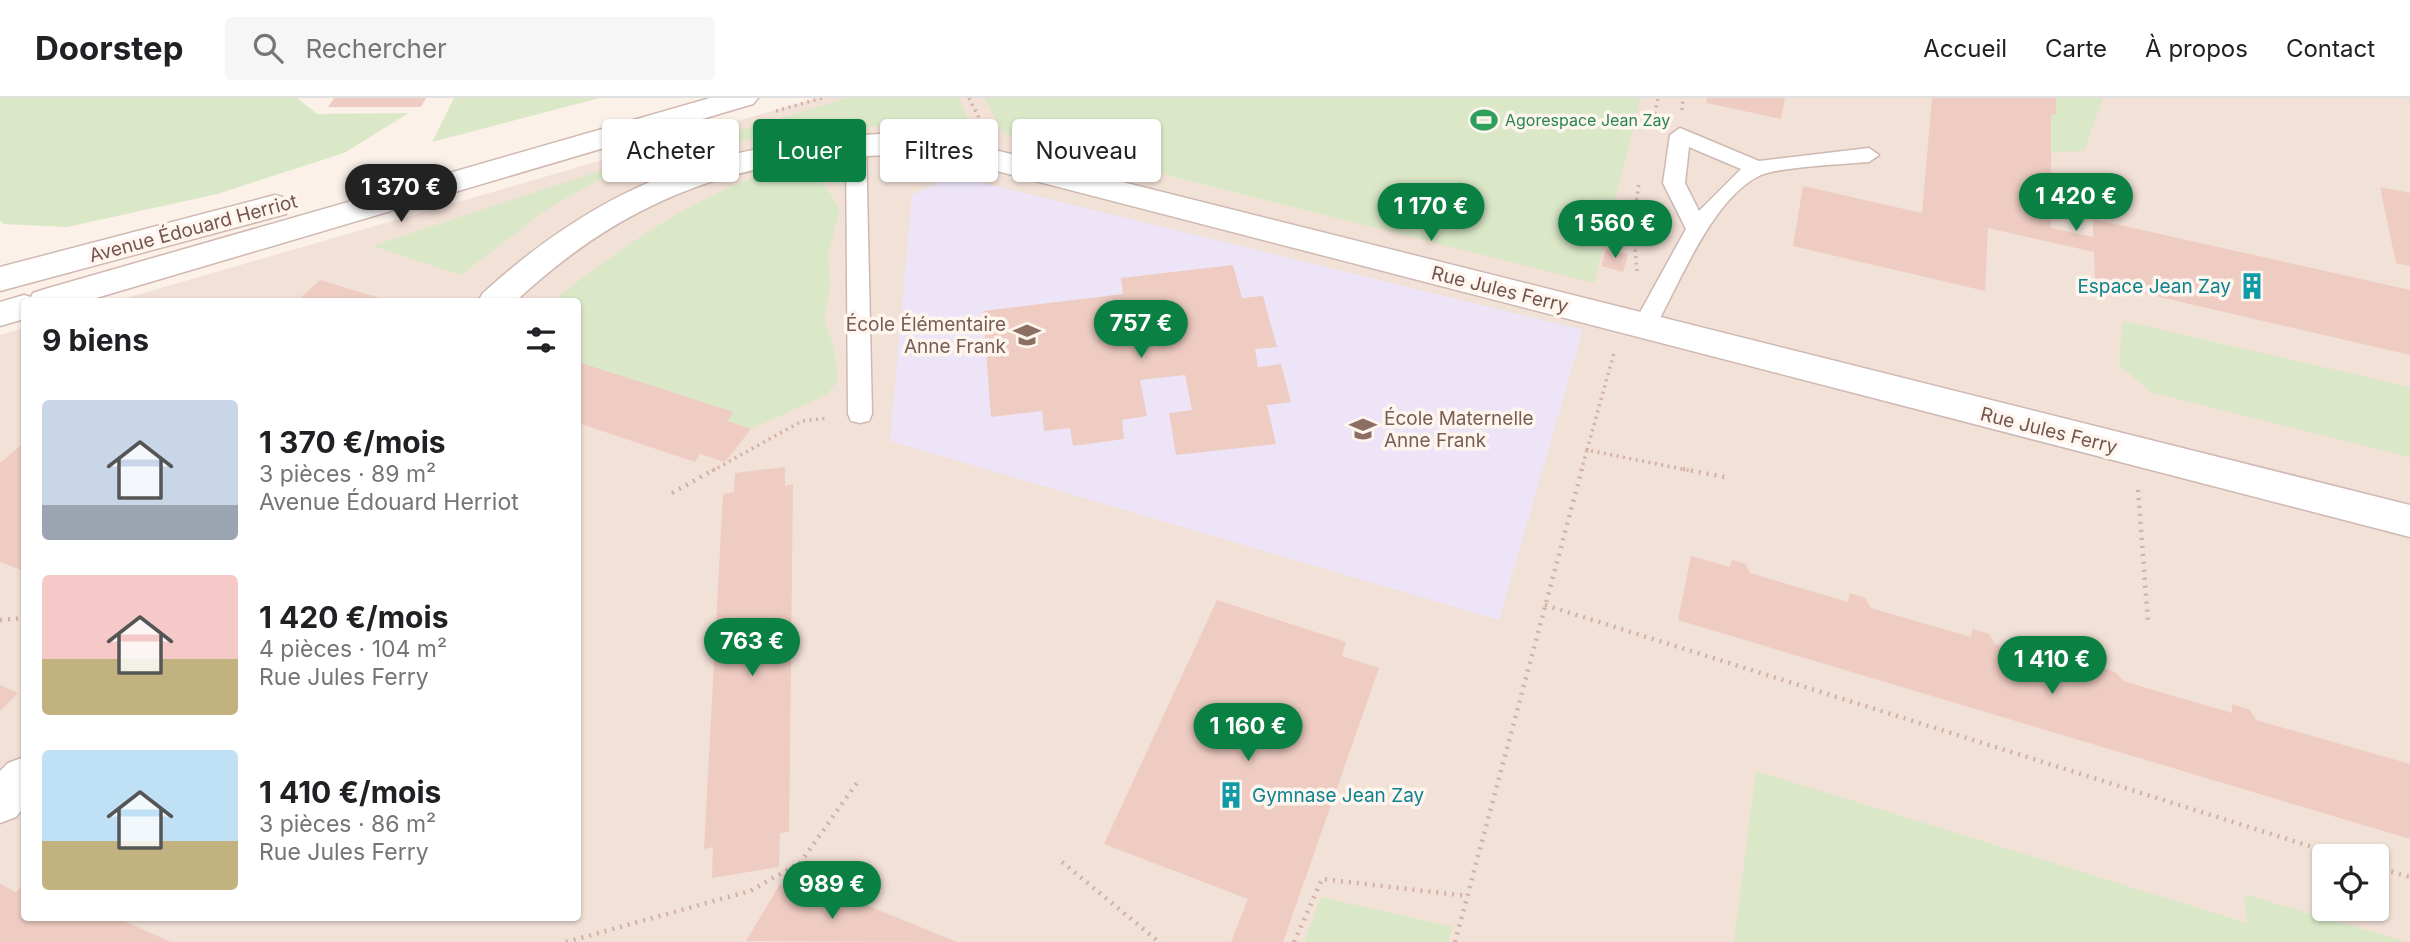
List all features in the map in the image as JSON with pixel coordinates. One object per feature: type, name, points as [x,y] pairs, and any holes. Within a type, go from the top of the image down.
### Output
[{"type":"street","name":"Avenue Édouard Herriot","points":[[0,279],[668,98]]},
{"type":"street","name":"Avenue Édouard Herriot","points":[[55,298],[743,98]]},
{"type":"street","name":"Rue Jules Ferry","points":[[866,143],[910,143],[973,153],[2410,521]]},
{"type":"street","name":"Rue Jules Ferry","points":[[498,298],[551,250],[600,218],[646,195],[725,165],[753,158]]},
{"type":"street","points":[[0,314],[21,308]]},
{"type":"street","points":[[0,802],[21,779]]},
{"type":"lane","points":[[1698,231],[1674,183],[1680,135],[1757,168]]},
{"type":"lane","points":[[1633,324],[1717,203],[1741,176],[1757,168],[1869,155]]},
{"type":"lane","points":[[857,182],[860,414]]},
{"type":"path","points":[[1455,942],[1587,450],[1633,324]]},
{"type":"path","points":[[672,493],[802,421],[860,414]]},
{"type":"path","points":[[1587,450],[1730,478]]},
{"type":"path","points":[[2135,452],[2148,622]]},
{"type":"path","points":[[1545,605],[2312,847]]},
{"type":"path","points":[[0,620],[21,618]]},
{"type":"path","points":[[566,942],[750,891],[800,863],[859,780]]},
{"type":"path","points":[[1062,862],[1160,942]]},
{"type":"path","points":[[2389,871],[2410,877]]},
{"type":"path","points":[[1294,942],[1322,880],[1468,896]]},
{"type":"shaded area","points":[[817,98],[2410,98],[2410,942],[0,942],[0,335],[21,329],[21,921],[581,921],[581,298],[126,298],[602,160],[602,182],[739,182],[739,121]]},
{"type":"shaded area","points":[[939,182],[981,182],[1583,330],[1499,620],[890,441],[912,195]]},
{"type":"green space","points":[[0,98],[297,98],[317,114],[409,113],[344,153],[217,194],[67,227],[3,224],[0,220]]},
{"type":"green space","points":[[454,98],[600,98],[432,142]]},
{"type":"green space","points":[[848,98],[959,98],[968,119],[880,119],[880,127],[866,127],[866,119],[777,119]]},
{"type":"green space","points":[[984,98],[1641,98],[1594,283],[1161,174],[1161,119],[1012,119],[1012,136],[1004,134]]},
{"type":"green space","points":[[2056,98],[2103,98],[2084,151],[2051,152],[2051,114]]},
{"type":"green space","points":[[753,126],[753,138],[739,142],[739,130]]},
{"type":"green space","points":[[602,170],[602,179],[550,207],[461,275],[372,246]]},
{"type":"green space","points":[[753,178],[753,182],[821,182],[840,211],[828,253],[830,284],[824,320],[834,347],[838,381],[826,395],[751,429],[727,421],[734,412],[581,363],[581,298],[557,298],[663,222],[722,191]]},
{"type":"green space","points":[[2123,321],[2410,387],[2410,457],[2151,392],[2119,365]]},
{"type":"green space","points":[[1756,771],[2247,923],[2244,894],[2312,914],[2312,921],[2336,921],[2407,942],[1734,942]]},
{"type":"green space","points":[[1321,897],[1453,927],[1448,942],[1304,942]]},
{"type":"building","points":[[334,98],[426,98],[421,107],[328,107]]},
{"type":"building","points":[[1707,98],[1785,98],[1781,119],[1706,103]]},
{"type":"building","points":[[1932,98],[2056,98],[2056,115],[2051,114],[2051,228],[2093,237],[2093,219],[2410,290],[2410,355],[2095,282],[2094,252],[1988,228],[1985,291],[1793,246],[1803,186],[1922,213]]},
{"type":"building","points":[[2380,187],[2410,193],[2410,266],[2396,263]]},
{"type":"building","points":[[1606,249],[1628,254],[1623,272],[1601,266]]},
{"type":"building","points":[[1233,265],[1242,298],[1263,296],[1277,347],[1255,349],[1258,367],[1281,364],[1291,402],[1267,405],[1276,444],[1176,455],[1169,413],[1192,410],[1185,375],[1140,380],[1147,416],[1122,420],[1124,439],[1073,446],[1070,428],[1044,431],[1042,411],[991,417],[983,311],[1123,294],[1121,278]]},
{"type":"building","points":[[320,280],[379,298],[300,298]]},
{"type":"building","points":[[581,363],[734,412],[727,421],[751,429],[725,462],[700,454],[695,462],[581,424]]},
{"type":"building","points":[[21,446],[21,570],[0,562],[0,463]]},
{"type":"building","points":[[785,467],[785,486],[793,484],[789,832],[780,833],[779,867],[712,878],[713,847],[704,849],[723,494],[734,492],[735,473]]},
{"type":"building","points":[[1691,556],[1730,567],[1732,560],[1746,564],[1750,573],[1848,602],[1850,593],[1865,598],[1871,608],[1971,637],[1972,629],[1989,634],[1995,644],[2098,674],[2098,666],[2115,672],[2124,681],[2232,713],[2232,704],[2250,710],[2256,720],[2410,764],[2410,839],[1678,620]]},
{"type":"building","name":"Gymnase Jean Zay","points":[[1217,600],[1346,642],[1342,656],[1379,668],[1283,942],[1231,942],[1248,899],[1104,844]]},
{"type":"building","points":[[0,685],[18,693],[0,711]]},
{"type":"building","points":[[0,884],[16,892],[21,886],[21,921],[124,921],[171,942],[0,942]]},
{"type":"building","points":[[780,884],[810,897],[817,885],[957,942],[746,941]]},
{"type":"place","name":"Agorespace Jean Zay","points":[[1484,120]]},
{"type":"place","name":"Espace Jean Zay","points":[[2252,286]]},
{"type":"place","name":"École Élémentaire Anne Frank","points":[[1027,335]]},
{"type":"place","name":"École Maternelle Anne Frank","points":[[1363,429]]},
{"type":"place","name":"Gymnase Jean Zay","points":[[1231,795]]}]
